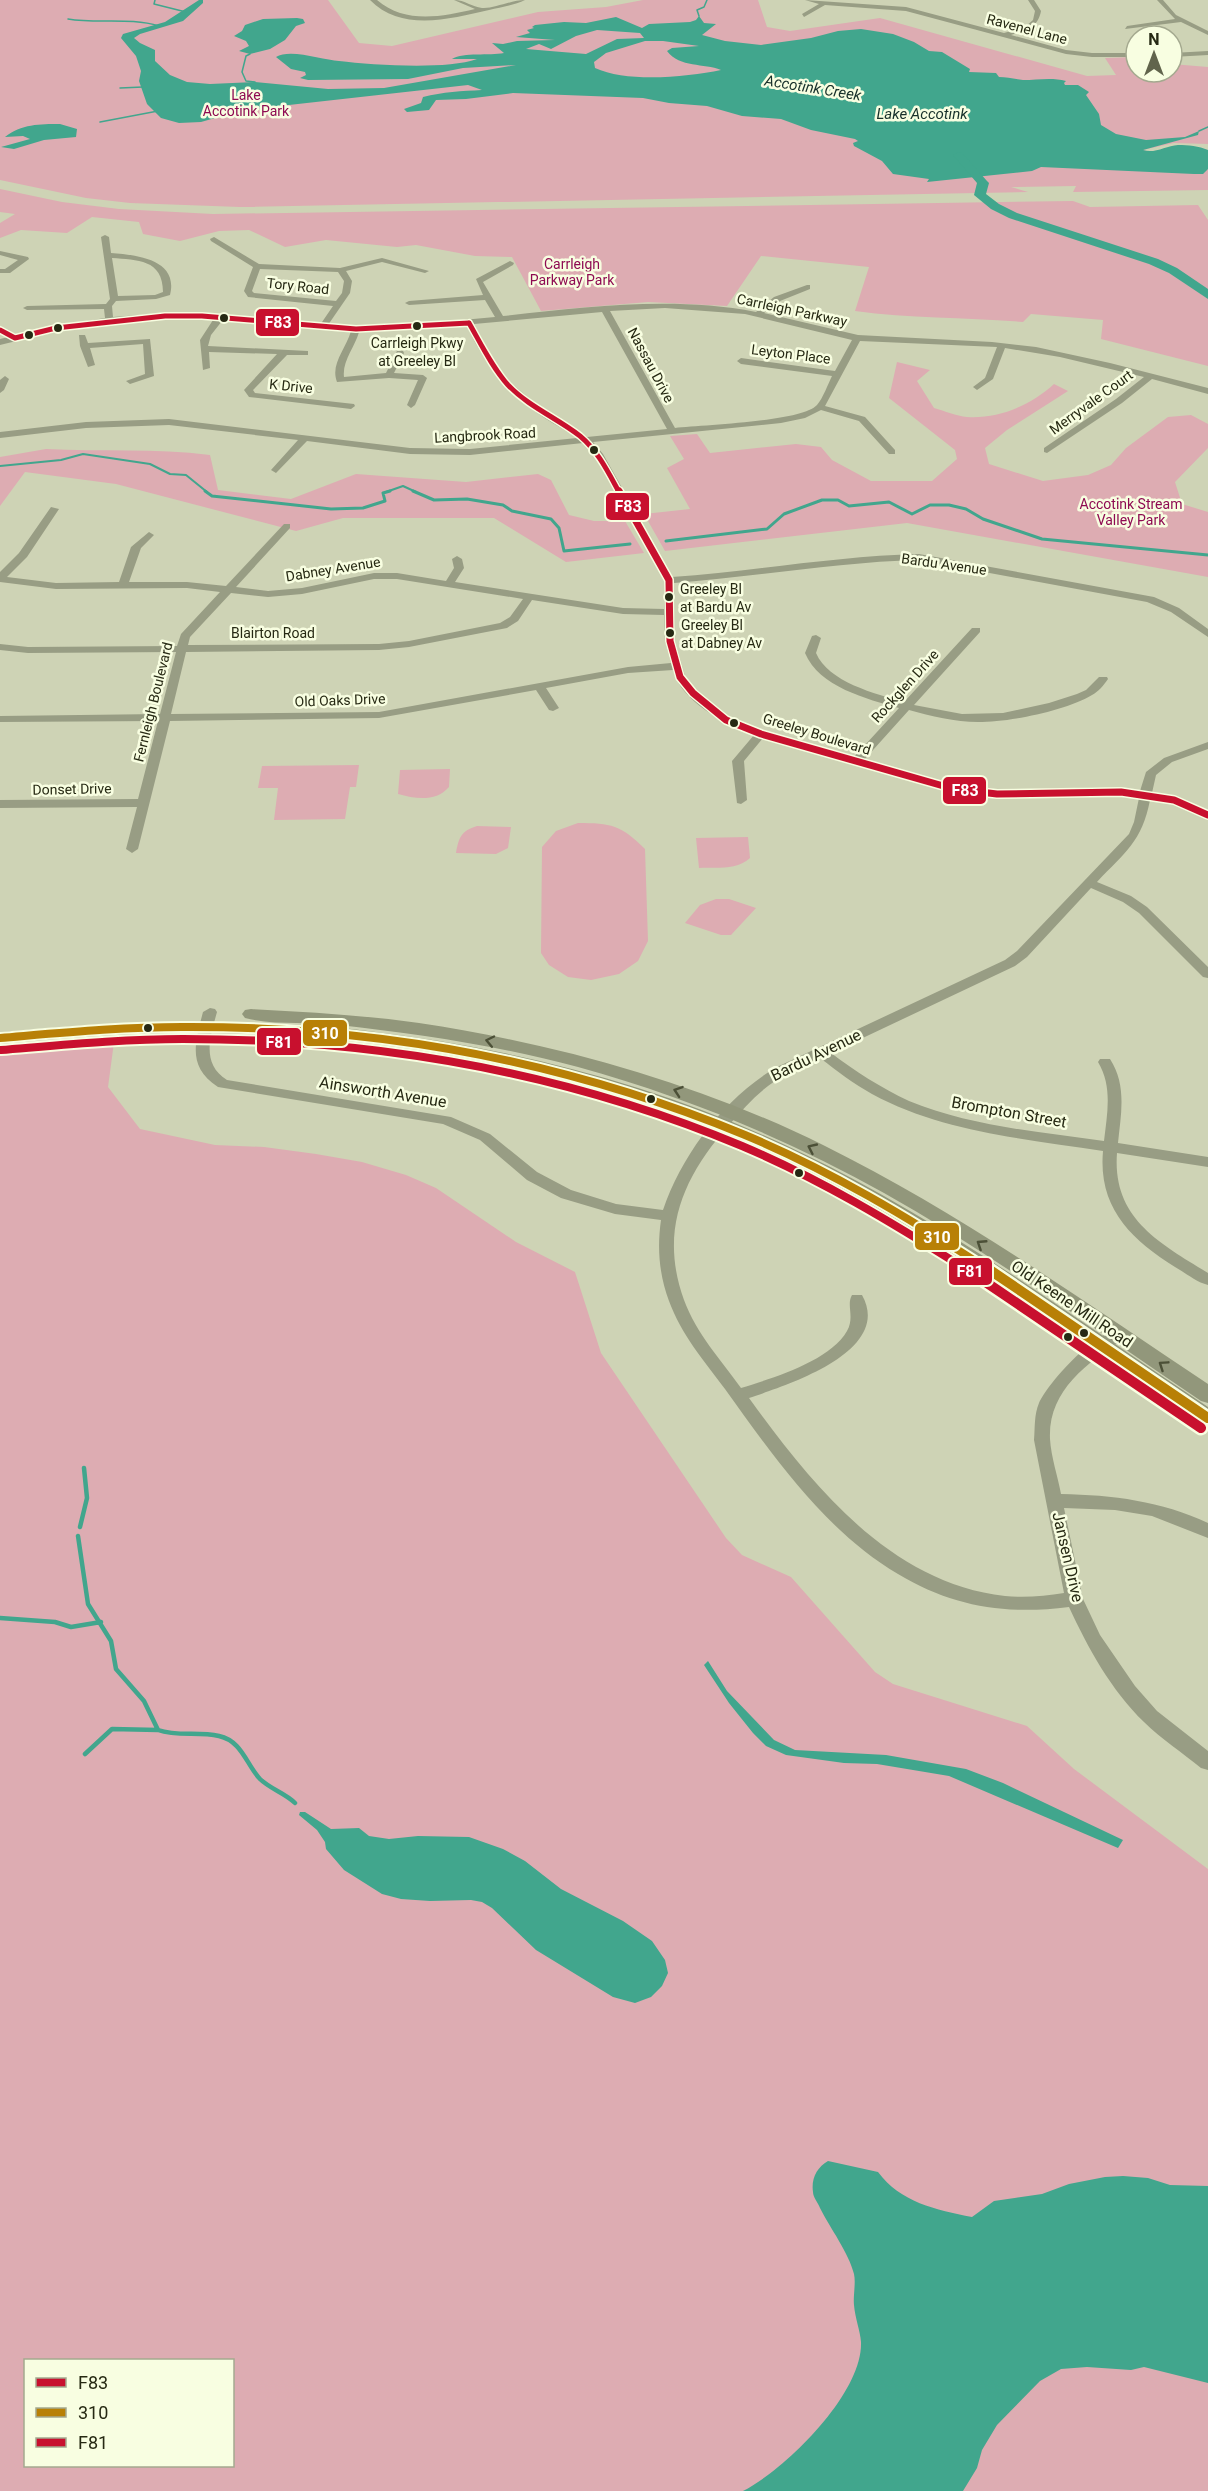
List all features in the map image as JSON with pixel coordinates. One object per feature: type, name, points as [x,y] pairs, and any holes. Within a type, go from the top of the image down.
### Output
[{"type":"main road","name":"Old Keene Mill Road","points":[[0,1025],[109,1015],[208,1019],[407,1040],[472,1052],[617,1087],[726,1117],[826,1154],[898,1193],[1026,1272],[1208,1395]]},
{"type":"main road","name":"Old Keene Mill Road","points":[[0,1038],[208,1019]]},
{"type":"main road","name":"Old Keene Mill Road","points":[[726,1117],[780,1150],[891,1208],[1208,1418]]},
{"type":"street","points":[[373,0],[384,11],[408,18],[447,17],[522,0]]},
{"type":"street","points":[[457,0],[480,9]]},
{"type":"street","name":"Ravenel Lane","points":[[807,0],[823,4],[878,3],[913,10],[1075,53],[1124,55]]},
{"type":"street","points":[[1005,35],[1027,28],[1036,21],[1038,11],[1031,0]]},
{"type":"street","points":[[1160,0],[1170,13],[1208,33]]},
{"type":"street","points":[[804,15],[823,4]]},
{"type":"street","points":[[1154,24],[1182,20]]},
{"type":"street","points":[[1184,54],[1208,53]]},
{"type":"street","points":[[105,237],[109,255],[111,303],[109,321]]},
{"type":"street","points":[[214,239],[257,266],[341,270],[366,262],[382,260],[425,271]]},
{"type":"street","points":[[0,253],[25,259],[7,271],[0,271]]},
{"type":"street","points":[[27,308],[111,303],[156,297],[167,293],[166,274],[155,263],[137,258],[109,255]]},
{"type":"street","points":[[366,262],[413,278]]},
{"type":"street","points":[[501,320],[479,281],[510,263]]},
{"type":"street","name":"Tory Road","points":[[257,266],[248,291],[251,295],[338,303]]},
{"type":"street","points":[[323,327],[346,293],[348,281],[341,270]]},
{"type":"street","points":[[758,315],[777,299],[807,287]]},
{"type":"street","points":[[410,303],[489,297]]},
{"type":"street","name":"Carrleigh Parkway","points":[[1,343],[109,321],[165,316],[357,329],[682,306],[758,315],[818,331],[857,338],[1002,345],[1058,354],[1208,391]]},
{"type":"street","name":"Nassau Drive","points":[[605,310],[673,432]]},
{"type":"street","points":[[206,368],[204,349],[206,334],[220,318]]},
{"type":"street","name":"Greeley Boulevard","points":[[469,322],[490,364],[508,386],[535,408],[587,441],[598,454],[669,580],[670,641],[686,686],[719,715],[731,723],[761,734],[933,785],[974,792],[1017,795],[1090,790],[1144,795],[1184,803],[1208,815]]},
{"type":"street","points":[[79,326],[91,365]]},
{"type":"street","points":[[357,329],[350,350],[340,361],[338,368],[340,380],[389,375],[423,378],[411,405]]},
{"type":"street","points":[[0,330],[16,340]]},
{"type":"street","points":[[857,338],[820,407],[869,423],[892,452]]},
{"type":"street","points":[[84,346],[147,340],[150,376],[130,381]]},
{"type":"street","points":[[977,387],[989,379],[1002,345]]},
{"type":"street","points":[[204,349],[305,353]]},
{"type":"street","name":"K Drive","points":[[286,351],[252,384],[248,390],[252,395],[351,406]]},
{"type":"street","points":[[389,375],[400,353]]},
{"type":"street","name":"Leyton Place","points":[[741,362],[838,374]]},
{"type":"street","name":"Merryvale Court","points":[[1047,450],[1119,401],[1150,376]]},
{"type":"street","points":[[0,390],[5,379]]},
{"type":"street","name":"Langbrook Road","points":[[0,435],[86,424],[151,422],[202,424],[410,451],[449,453],[491,451],[793,418],[809,414],[820,407]]},
{"type":"street","points":[[276,470],[306,437]]},
{"type":"street","points":[[0,578],[23,555],[54,509]]},
{"type":"street","name":"Fernleigh Boulevard","points":[[132,849],[188,631],[228,591],[286,526]]},
{"type":"street","points":[[123,586],[136,547],[149,535]]},
{"type":"street","name":"Bardu Avenue","points":[[669,580],[736,575],[881,558],[919,557],[1150,599],[1175,610],[1208,634]]},
{"type":"street","points":[[449,584],[459,568],[457,559]]},
{"type":"street","name":"Dabney Avenue","points":[[0,578],[56,586],[187,585],[255,594],[284,593],[385,575],[623,611],[669,612]]},
{"type":"street","name":"Blairton Road","points":[[0,647],[28,650],[379,647],[409,644],[503,626],[514,619],[530,596]]},
{"type":"street","name":"Rockglen Drive","points":[[856,762],[976,630]]},
{"type":"street","points":[[816,638],[811,646],[811,656],[827,674],[857,690],[956,717],[1003,717],[1081,696],[1091,691],[1103,679]]},
{"type":"street","name":"Old Oaks Drive","points":[[0,719],[379,715],[628,670],[677,666]]},
{"type":"street","points":[[539,686],[553,708]]},
{"type":"street","points":[[741,800],[738,761],[761,734]]},
{"type":"street","name":"Bardu Avenue","points":[[1074,1599],[1023,1604],[978,1599],[934,1584],[890,1559],[854,1534],[822,1503],[692,1333],[675,1298],[666,1251],[668,1216],[678,1186],[687,1169],[726,1117],[764,1080],[1010,963],[1022,954],[1134,835],[1140,822],[1148,778],[1157,767],[1208,745]]},
{"type":"street","name":"Donset Drive","points":[[0,804],[143,803]]},
{"type":"street","points":[[1089,884],[1127,899],[1143,910],[1208,974]]},
{"type":"street","name":"Ainsworth Avenue","points":[[208,1019],[202,1057],[204,1068],[209,1075],[223,1084],[446,1120],[485,1137],[532,1176],[566,1194],[615,1209],[668,1216]]},
{"type":"street","name":"Brompton Street","points":[[821,1052],[845,1072],[874,1090],[926,1113],[983,1128],[1208,1162]]},
{"type":"street","points":[[1105,1062],[1111,1071],[1116,1089],[1109,1173],[1113,1194],[1124,1215],[1157,1248],[1208,1280]]},
{"type":"street","points":[[739,1395],[821,1362],[838,1352],[850,1340],[859,1325],[857,1299]]},
{"type":"street","name":"Jansen Drive","points":[[1117,1335],[1100,1346],[1056,1389],[1043,1417],[1042,1440],[1074,1599],[1094,1640],[1129,1692],[1151,1717],[1208,1762]]},
{"type":"street","points":[[1055,1501],[1107,1501],[1144,1506],[1170,1514],[1208,1532]]},
{"type":"green space","name":"Lake Accotink Park","points":[[0,0],[328,0],[359,43],[392,46],[538,12],[606,7],[643,0],[758,0],[767,27],[790,31],[880,18],[1087,76],[1116,75],[1105,58],[1124,57],[1124,84],[1184,84],[1184,65],[1208,67],[1208,144],[1174,143],[1143,150],[1151,152],[1181,145],[1208,150],[1208,190],[1073,192],[1076,186],[1011,187],[1028,192],[240,207],[130,203],[86,198],[0,180]]},
{"type":"green space","name":"Carrleigh Parkway Park","points":[[0,189],[62,202],[119,209],[213,214],[1073,201],[1090,207],[1198,205],[1208,220],[1208,366],[1101,339],[1103,320],[1031,314],[1023,322],[855,311],[869,267],[761,256],[727,306],[648,302],[541,311],[512,257],[475,256],[416,245],[397,247],[326,240],[285,247],[249,230],[219,231],[180,241],[143,234],[139,222],[92,217],[67,233],[21,230],[0,238],[0,223],[15,214],[0,212]]},
{"type":"green space","name":"Accotink Stream Valley Park","points":[[897,362],[930,370],[917,381],[934,408],[963,416],[979,417],[1003,413],[1025,404],[1054,384],[1068,391],[1007,430],[985,448],[989,464],[1043,481],[1088,475],[1111,465],[1126,448],[1168,417],[1191,415],[1208,424],[1208,448],[1175,482],[1182,504],[1208,512],[1208,577],[907,523],[665,551],[644,514],[690,509],[667,468],[684,459],[670,436],[697,434],[710,453],[796,444],[821,447],[832,460],[871,481],[932,481],[957,459],[955,450],[889,398]]},
{"type":"green space","points":[[46,449],[210,455],[218,490],[291,499],[356,474],[466,482],[538,474],[551,480],[569,515],[594,521],[625,521],[644,553],[566,562],[494,518],[343,518],[296,531],[116,484],[25,472],[0,506],[0,457]]},
{"type":"green space","points":[[359,765],[356,787],[350,787],[345,819],[274,820],[278,788],[258,788],[262,766]]},
{"type":"green space","points":[[450,769],[449,787],[438,795],[419,798],[398,794],[400,770]]},
{"type":"green space","points":[[578,823],[615,827],[629,835],[645,849],[648,941],[638,961],[619,974],[591,980],[568,977],[549,965],[541,953],[542,847],[556,831]]},
{"type":"green space","points":[[477,826],[511,827],[508,848],[496,854],[456,853],[462,835]]},
{"type":"green space","points":[[748,837],[750,858],[744,862],[726,868],[699,868],[696,838]]},
{"type":"green space","points":[[716,899],[729,899],[756,908],[731,935],[721,935],[685,923],[700,905]]},
{"type":"green space","points":[[114,1042],[108,1087],[140,1129],[215,1145],[264,1147],[316,1154],[362,1162],[406,1175],[436,1188],[516,1242],[575,1272],[601,1353],[726,1538],[742,1555],[791,1577],[875,1672],[893,1684],[1027,1726],[1074,1769],[1208,1869],[1208,2491],[0,2491],[0,1051]]},
{"type":"water","name":"Lake Accotink","points":[[199,0],[203,0],[203,3],[183,21],[140,34],[134,38],[155,50],[155,61],[170,75],[187,82],[210,84],[255,82],[328,89],[384,88],[516,65],[463,68],[408,79],[308,80],[300,78],[306,75],[305,72],[291,69],[276,57],[298,54],[371,64],[447,65],[477,59],[452,59],[457,57],[504,53],[492,43],[555,40],[516,37],[530,33],[527,30],[534,28],[532,27],[535,25],[564,22],[586,23],[616,17],[642,28],[649,24],[690,22],[699,16],[704,23],[716,24],[702,35],[725,41],[761,45],[861,29],[893,34],[929,51],[942,52],[970,69],[969,72],[996,73],[999,77],[1023,80],[1055,79],[1066,81],[1065,85],[1078,85],[1089,92],[1086,95],[1099,114],[1101,125],[1116,134],[1146,140],[1185,137],[1199,131],[1198,135],[1143,150],[1156,150],[1178,145],[1208,150],[1208,169],[1203,174],[1194,174],[1041,167],[1032,171],[927,182],[929,179],[893,174],[882,161],[854,146],[853,143],[858,141],[855,139],[811,130],[781,119],[742,116],[707,106],[643,98],[513,93],[436,100],[429,110],[407,112],[404,109],[421,103],[423,97],[482,90],[468,85],[271,107],[229,114],[201,122],[179,123],[161,118],[147,104],[139,81],[141,71],[136,56],[121,38],[123,34],[165,22]],"holes":[[[597,30],[640,33],[644,38],[617,39],[586,54],[526,49],[539,44],[551,49],[576,36]],[[645,41],[699,46],[672,48],[667,51],[685,63],[721,70],[691,75],[640,77],[623,76],[595,68],[594,62],[606,53]]]},
{"type":"water","points":[[263,19],[303,19],[305,23],[296,26],[285,40],[270,49],[250,54],[239,51],[249,46],[246,41],[234,36],[242,31],[245,25]]},
{"type":"water","points":[[60,124],[77,129],[76,137],[44,140],[14,149],[1,147],[30,139],[23,136],[5,137],[18,129]]},
{"type":"water","points":[[708,1661],[727,1691],[774,1740],[795,1750],[886,1755],[966,1769],[1003,1783],[1123,1840],[1118,1848],[949,1776],[877,1764],[844,1763],[786,1755],[766,1746],[753,1733],[729,1703],[704,1665]]},
{"type":"water","points":[[300,1812],[305,1812],[331,1829],[359,1828],[369,1836],[389,1839],[418,1836],[469,1837],[503,1849],[525,1861],[561,1889],[623,1921],[652,1941],[665,1960],[668,1973],[662,1986],[651,1997],[635,2003],[613,1997],[536,1950],[492,1908],[482,1902],[401,1899],[382,1894],[344,1870],[326,1849],[325,1842],[317,1830],[299,1815]]},
{"type":"water","points":[[828,2161],[878,2172],[897,2191],[908,2198],[932,2208],[972,2217],[994,2201],[1042,2194],[1069,2184],[1105,2177],[1148,2178],[1170,2185],[1208,2186],[1208,2383],[1144,2367],[1131,2370],[1087,2367],[1061,2369],[1040,2381],[997,2425],[982,2450],[977,2468],[963,2491],[743,2491],[780,2466],[819,2427],[836,2406],[858,2362],[861,2342],[854,2305],[855,2281],[852,2266],[813,2194],[816,2174]]},
{"type":"waterway","points":[[155,0],[154,4],[186,12]]},
{"type":"waterway","points":[[699,16],[697,10],[704,7],[707,0]]},
{"type":"waterway","points":[[68,19],[137,22],[159,26]]},
{"type":"waterway","points":[[250,54],[246,56],[242,72],[246,81],[255,82]]},
{"type":"waterway","points":[[120,88],[143,87]]},
{"type":"waterway","points":[[100,122],[158,111]]},
{"type":"waterway","points":[[1199,131],[1208,127]]},
{"type":"waterway","name":"Accotink Creek","points":[[958,155],[983,183],[980,195],[995,207],[1022,219],[1154,261],[1191,282],[1208,295]]},
{"type":"waterway","points":[[0,466],[61,460],[83,454],[150,464],[170,474],[186,475],[207,492]]},
{"type":"waterway","points":[[386,492],[403,486],[416,492]]},
{"type":"waterway","points":[[205,491],[212,496],[331,509],[363,508],[385,501],[383,493],[390,491]]},
{"type":"waterway","points":[[413,491],[434,500],[467,499],[503,505],[512,511],[551,519],[559,528],[564,551],[630,544]]},
{"type":"waterway","points":[[666,541],[767,529],[784,514],[822,500],[838,500],[849,506],[889,502],[912,514],[930,505],[949,505],[966,509],[983,519],[1042,539],[1208,555]]},
{"type":"waterway","points":[[80,1527],[87,1498],[84,1468]]},
{"type":"waterway","points":[[78,1536],[88,1604],[99,1622]]},
{"type":"waterway","points":[[0,1618],[55,1622],[71,1627],[99,1622]]},
{"type":"waterway","points":[[99,1622],[111,1641],[116,1669],[144,1701],[158,1730]]},
{"type":"waterway","points":[[85,1754],[112,1729],[158,1730]]},
{"type":"waterway","points":[[158,1730],[219,1736],[227,1739],[243,1754],[260,1779],[295,1803]]},
{"type":"transit line","name":"F83","points":[[0,330],[15,338],[56,328],[165,316],[202,316],[356,329],[469,323]]},
{"type":"transit line","name":"F83","points":[[469,323],[492,364],[509,386],[532,405],[580,436],[598,454],[669,580],[670,641],[680,677],[693,693],[726,720],[761,734],[954,789],[997,794],[1121,792],[1174,800],[1208,815]]},
{"type":"transit line","name":"310","points":[[0,1038],[183,1027],[266,1029],[348,1035],[430,1045],[512,1060],[592,1080],[670,1105],[747,1135],[872,1198],[970,1257],[1208,1418]]},
{"type":"transit line","name":"F81","points":[[1,1050],[183,1039],[265,1041],[347,1047],[429,1057],[510,1072],[589,1092],[667,1117],[743,1147],[818,1182],[868,1209],[1013,1299],[1201,1428]]},
{"type":"place","name":"Carrleigh Pkwy at Greeley Bl","points":[[417,326]]},
{"type":"place","name":"Greeley Bl at Bardu Av","points":[[669,597]]},
{"type":"place","name":"Greeley Bl at Dabney Av","points":[[670,633]]}]
